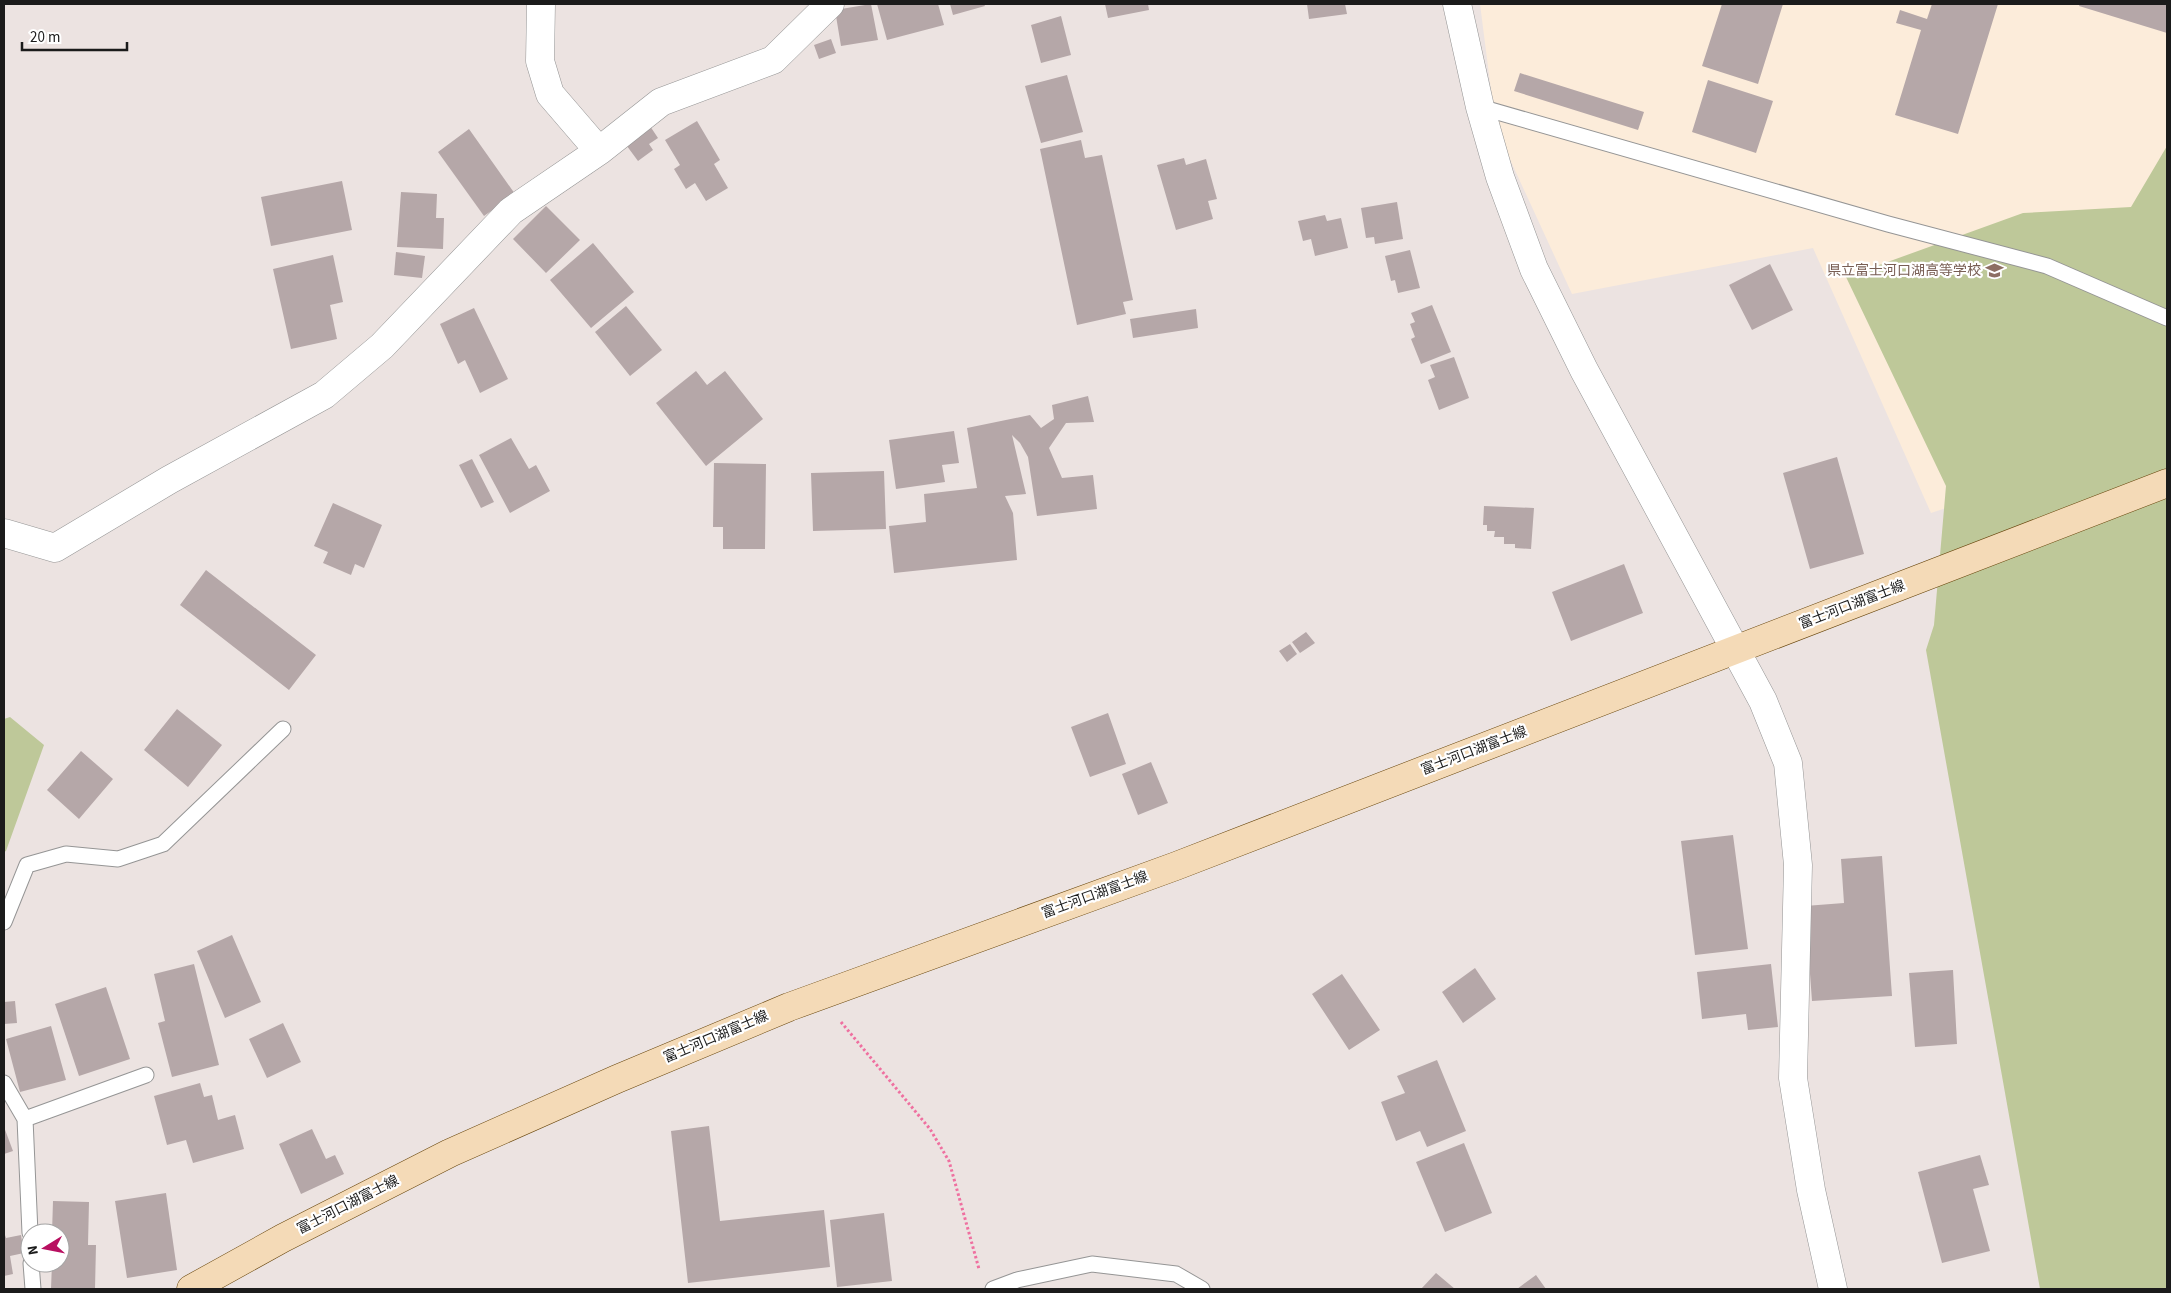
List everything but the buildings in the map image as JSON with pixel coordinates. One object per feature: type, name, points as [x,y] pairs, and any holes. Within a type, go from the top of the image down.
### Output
[{"type":"main road","name":"富士河口湖富士線","points":[[191,1289],[283,1238],[450,1153],[617,1078],[818,996],[1176,866],[2167,483]]},
{"type":"main road","name":"富士河口湖富士線","points":[[2018,542],[2167,502]]},
{"type":"street","points":[[541,4],[540,61],[550,94],[599,152]]},
{"type":"street","points":[[4,532],[55,548],[168,480],[324,395],[382,346],[511,211],[599,152],[661,102],[773,60],[830,4]]},
{"type":"street","points":[[1457,4],[1480,107],[1500,178],[1534,270],[1584,370],[1763,701],[1788,763],[1798,866],[1793,1078],[1811,1190],[1833,1289]]},
{"type":"lane","points":[[1480,107],[1888,224],[2047,266],[2167,318]]},
{"type":"lane","points":[[4,922],[27,865],[66,854],[118,860],[163,844],[283,729]]},
{"type":"lane","points":[[25,1119],[146,1075]]},
{"type":"lane","points":[[4,1082],[25,1119],[30,1223]]},
{"type":"lane","points":[[993,1289],[1017,1280],[1092,1264],[1176,1274],[1202,1289]]},
{"type":"lane","points":[[31,1273],[32,1289]]},
{"type":"path","points":[[818,996],[930,1129],[949,1161],[979,1271]]},
{"type":"shaded area","name":"県立富士河口湖高等学校","points":[[1480,4],[2167,4],[2167,435],[1931,513],[1813,248],[1572,294],[1496,129]]},
{"type":"green space","points":[[2167,146],[2167,1289],[2040,1289],[1926,650],[1934,625],[1946,486],[1846,277],[2023,213],[2131,207]]},
{"type":"green space","points":[[10,717],[44,745],[6,851],[4,852],[4,719]]},
{"type":"place","name":"県立富士河口湖高等学校","points":[[1995,271]]}]
